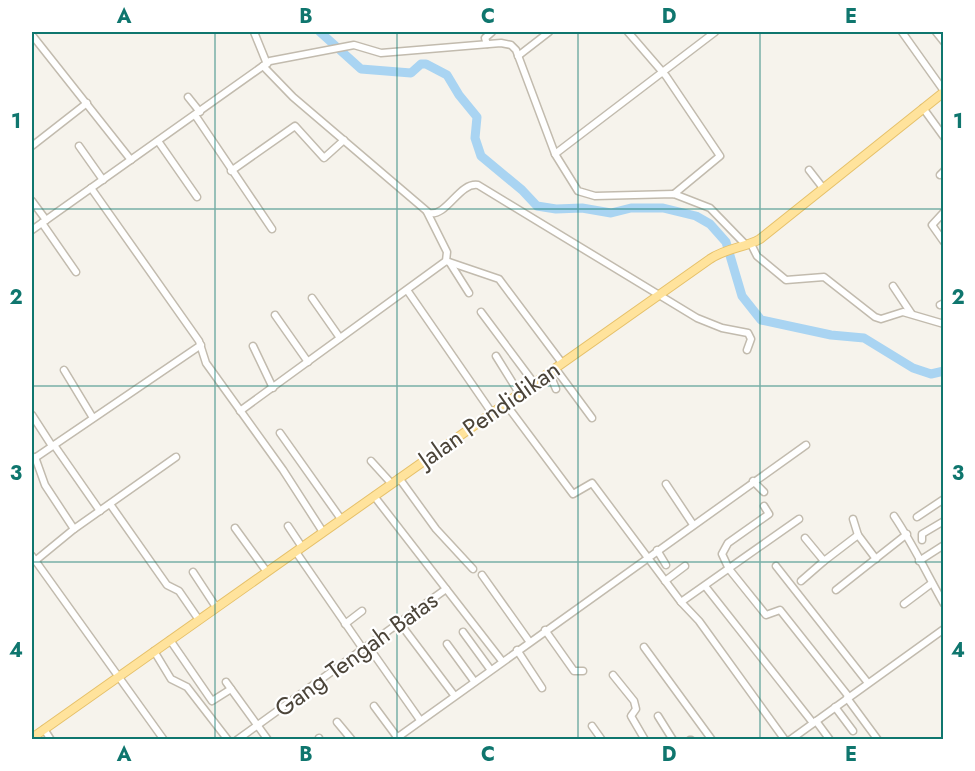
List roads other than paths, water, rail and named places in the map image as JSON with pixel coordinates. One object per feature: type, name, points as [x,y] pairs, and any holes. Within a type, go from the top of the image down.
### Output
[{"type":"main road","name":"Jalan Pendidikan","points":[[32,738],[519,393],[554,373],[562,363],[723,250],[748,244],[823,188],[944,91]]},
{"type":"street","points":[[36,32],[32,35],[131,160]]},
{"type":"street","points":[[254,32],[265,65],[293,97],[427,211],[434,214],[468,187],[478,184],[703,321],[748,333],[751,339],[747,350]]},
{"type":"street","points":[[487,45],[485,38],[492,32]]},
{"type":"street","points":[[518,56],[549,32]]},
{"type":"street","points":[[628,32],[663,72],[720,156],[674,194]]},
{"type":"street","points":[[555,154],[715,32]]},
{"type":"street","points":[[902,32],[944,91]]},
{"type":"street","points":[[936,32],[944,42]]},
{"type":"street","points":[[33,226],[91,189],[265,65],[354,45],[381,53],[511,45],[518,56],[555,154],[574,187],[586,195],[674,194],[710,208],[748,244],[757,256],[786,280],[825,277],[875,317],[911,313],[944,324]]},
{"type":"street","points":[[188,96],[231,171],[272,229]]},
{"type":"street","points":[[32,146],[87,103]]},
{"type":"street","points":[[923,108],[944,136]]},
{"type":"street","points":[[231,171],[295,126],[324,158],[344,140]]},
{"type":"street","points":[[158,141],[197,197]]},
{"type":"street","points":[[79,146],[103,180]]},
{"type":"street","points":[[809,170],[823,188]]},
{"type":"street","points":[[91,189],[201,345],[206,363],[323,532]]},
{"type":"street","points":[[32,201],[76,272]]},
{"type":"street","points":[[427,211],[448,260],[469,293]]},
{"type":"street","points":[[944,212],[932,226],[944,242]]},
{"type":"street","points":[[240,411],[448,260]]},
{"type":"street","points":[[448,260],[499,279],[562,363]]},
{"type":"street","points":[[893,286],[911,313]]},
{"type":"street","points":[[407,290],[492,413]]},
{"type":"street","points":[[312,298],[340,338]]},
{"type":"street","points":[[481,312],[534,383]]},
{"type":"street","points":[[275,315],[308,362]]},
{"type":"street","points":[[74,529],[42,480],[33,458],[201,345]]},
{"type":"street","points":[[253,346],[273,388]]},
{"type":"street","points":[[496,356],[519,393]]},
{"type":"street","points":[[64,370],[93,418]]},
{"type":"street","points":[[554,373],[556,389]]},
{"type":"street","points":[[554,373],[592,418]]},
{"type":"street","points":[[505,403],[573,494],[592,483],[681,602],[699,621],[785,740]]},
{"type":"street","points":[[32,415],[100,511]]},
{"type":"street","points":[[280,433],[341,519]]},
{"type":"street","points":[[374,706],[397,738],[692,523],[806,445]]},
{"type":"street","points":[[164,740],[33,559],[176,457]]},
{"type":"street","points":[[370,461],[391,483]]},
{"type":"street","points":[[399,478],[436,529],[473,569]]},
{"type":"street","points":[[753,481],[764,492]]},
{"type":"street","points":[[666,484],[692,523]]},
{"type":"street","points":[[374,496],[502,661]]},
{"type":"street","points":[[917,517],[944,499]]},
{"type":"street","points":[[110,504],[167,585],[179,591],[199,620]]},
{"type":"street","points":[[764,506],[769,514],[723,549],[722,554],[729,569],[766,615],[778,609],[782,612],[878,740]]},
{"type":"street","points":[[894,516],[907,534],[919,561],[944,604]]},
{"type":"street","points":[[681,602],[799,519]]},
{"type":"street","points":[[853,519],[858,535],[876,558]]},
{"type":"street","points":[[922,540],[922,534],[944,521]]},
{"type":"street","points":[[288,526],[299,549],[345,624],[420,720]]},
{"type":"street","points":[[235,528],[267,572]]},
{"type":"street","points":[[836,590],[907,534]]},
{"type":"street","points":[[801,581],[858,535]]},
{"type":"street","points":[[805,538],[824,561]]},
{"type":"street","points":[[919,561],[944,545]]},
{"type":"street","points":[[657,550],[666,565]]},
{"type":"street","points":[[665,581],[685,566]]},
{"type":"street","points":[[776,566],[868,683]]},
{"type":"street","points":[[193,572],[216,607]]},
{"type":"street","points":[[482,574],[529,641]]},
{"type":"street","points":[[904,604],[932,583]]},
{"type":"street","points":[[705,586],[830,740]]},
{"type":"street","name":"Gang Tengah Batas","points":[[237,740],[446,589]]},
{"type":"street","points":[[345,624],[362,611]]},
{"type":"street","points":[[399,622],[454,695]]},
{"type":"street","points":[[795,738],[944,629]]},
{"type":"street","points":[[545,630],[574,671],[583,671]]},
{"type":"street","points":[[463,632],[490,669]]},
{"type":"street","points":[[170,640],[212,701],[231,689]]},
{"type":"street","points":[[447,644],[474,681]]},
{"type":"street","points":[[644,647],[712,740]]},
{"type":"street","points":[[517,650],[542,688]]},
{"type":"street","points":[[154,651],[171,679],[187,687],[228,740]]},
{"type":"street","points":[[613,675],[634,701],[636,709],[630,716],[645,740]]},
{"type":"street","points":[[226,682],[268,740]]},
{"type":"street","points":[[835,707],[853,731]]},
{"type":"street","points":[[658,716],[673,740]]},
{"type":"street","points":[[337,722],[352,740]]},
{"type":"street","points":[[592,726],[602,740]]},
{"type":"street","points":[[44,729],[51,740]]},
{"type":"waterway","points":[[320,32],[361,69],[411,73],[421,64],[426,64],[447,75],[459,95],[477,117],[475,138],[481,156],[522,190],[537,206],[556,209],[582,208],[611,213],[631,208],[663,208],[696,216],[710,224],[726,242],[742,296],[761,320],[831,335],[864,338],[913,368],[931,374],[944,371]]}]
